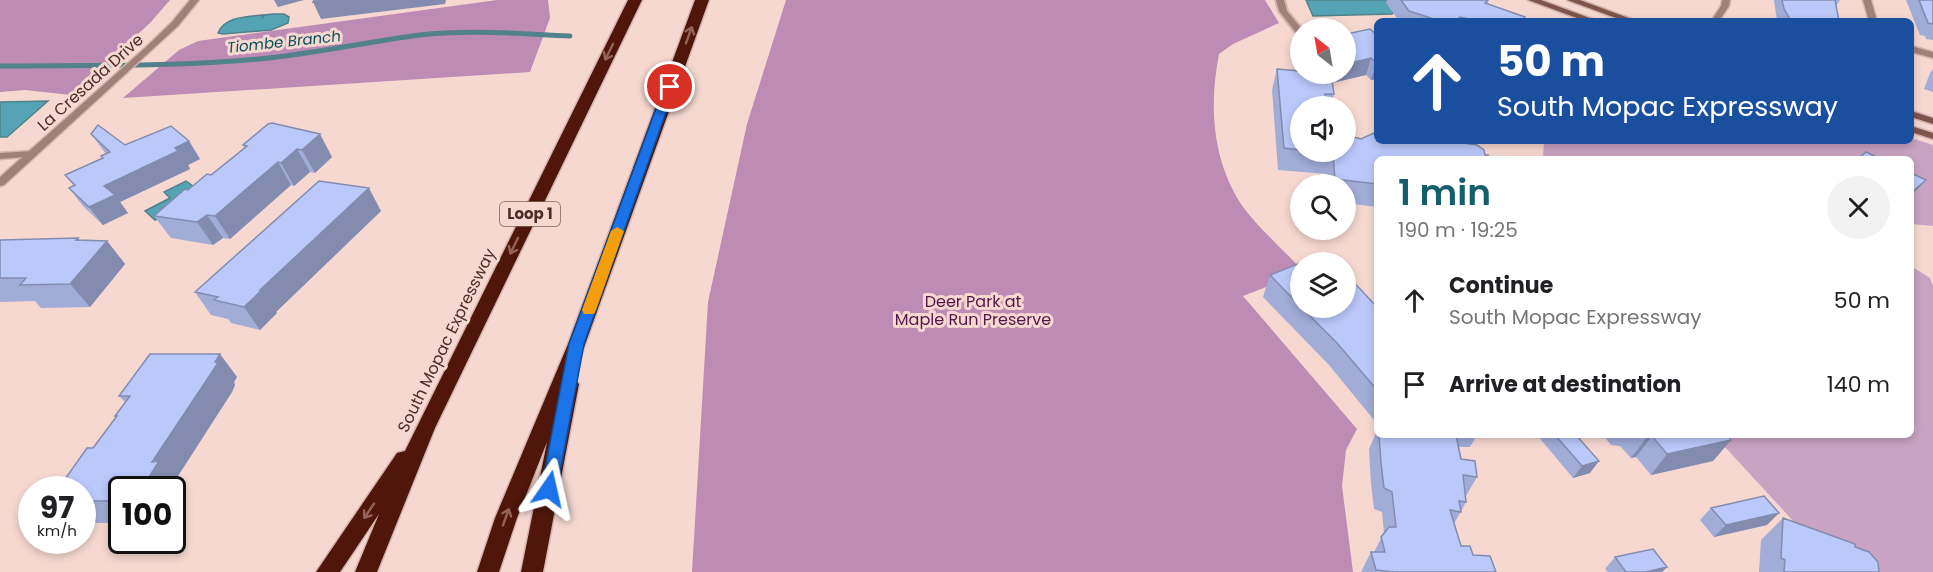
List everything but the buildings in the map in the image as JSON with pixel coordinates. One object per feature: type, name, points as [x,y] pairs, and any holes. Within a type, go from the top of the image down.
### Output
[{"type":"highway","name":"South Mopac Expressway","points":[[366,572],[425,428],[635,0]]},
{"type":"highway","points":[[488,572],[506,518],[577,344],[702,0]]},
{"type":"highway","points":[[532,572],[577,344]]},
{"type":"highway","points":[[327,572],[425,428]]},
{"type":"main road","points":[[1532,0],[1585,18]]},
{"type":"main road","points":[[1571,0],[1624,18]]},
{"type":"main road","points":[[1914,115],[1933,121]]},
{"type":"main road","points":[[1914,130],[1933,136]]},
{"type":"street","name":"La Cresada Drive","points":[[0,183],[149,50],[195,0]]},
{"type":"street","points":[[1717,18],[1726,0]]},
{"type":"street","points":[[1867,0],[1872,18]]},
{"type":"street","points":[[1914,50],[1933,56]]},
{"type":"street","points":[[0,156],[32,154]]},
{"type":"lane","points":[[1280,0],[1283,11],[1290,20]]},
{"type":"shaded area","points":[[1914,139],[1933,145],[1933,226],[1914,224],[1914,156],[1543,156],[1544,144],[1914,144]]},
{"type":"shaded area","points":[[1914,268],[1930,278],[1933,286],[1933,572],[1840,572],[1717,438],[1914,438]]},
{"type":"green space","points":[[0,0],[170,0],[150,23],[71,95],[25,90],[0,92]]},
{"type":"green space","points":[[497,0],[548,0],[550,18],[530,72],[123,98],[179,50],[198,41]]},
{"type":"green space","name":"Deer Park at Maple Run Preserve","points":[[786,0],[1265,0],[1279,23],[1233,44],[1219,54],[1214,93],[1215,131],[1224,169],[1241,204],[1290,258],[1290,278],[1243,296],[1357,429],[1346,450],[1342,486],[1353,572],[692,572],[708,302],[747,124]]},
{"type":"water","points":[[1306,0],[1408,0],[1392,14],[1313,16]]},
{"type":"water","points":[[284,14],[289,17],[288,23],[271,30],[218,33],[221,27],[231,20],[263,15],[262,19],[264,15]]},
{"type":"water","points":[[48,101],[7,137],[0,137],[0,102]]},
{"type":"water","points":[[186,181],[200,191],[155,220],[145,211],[170,198],[164,192]]},
{"type":"waterway","name":"Tiombe Branch","points":[[0,66],[227,62],[279,57],[439,33],[495,32],[570,36]]},
{"type":"slow traffic","points":[[589,310],[617,231]]},
{"type":"route","points":[[549,489],[577,344],[670,87]]}]
